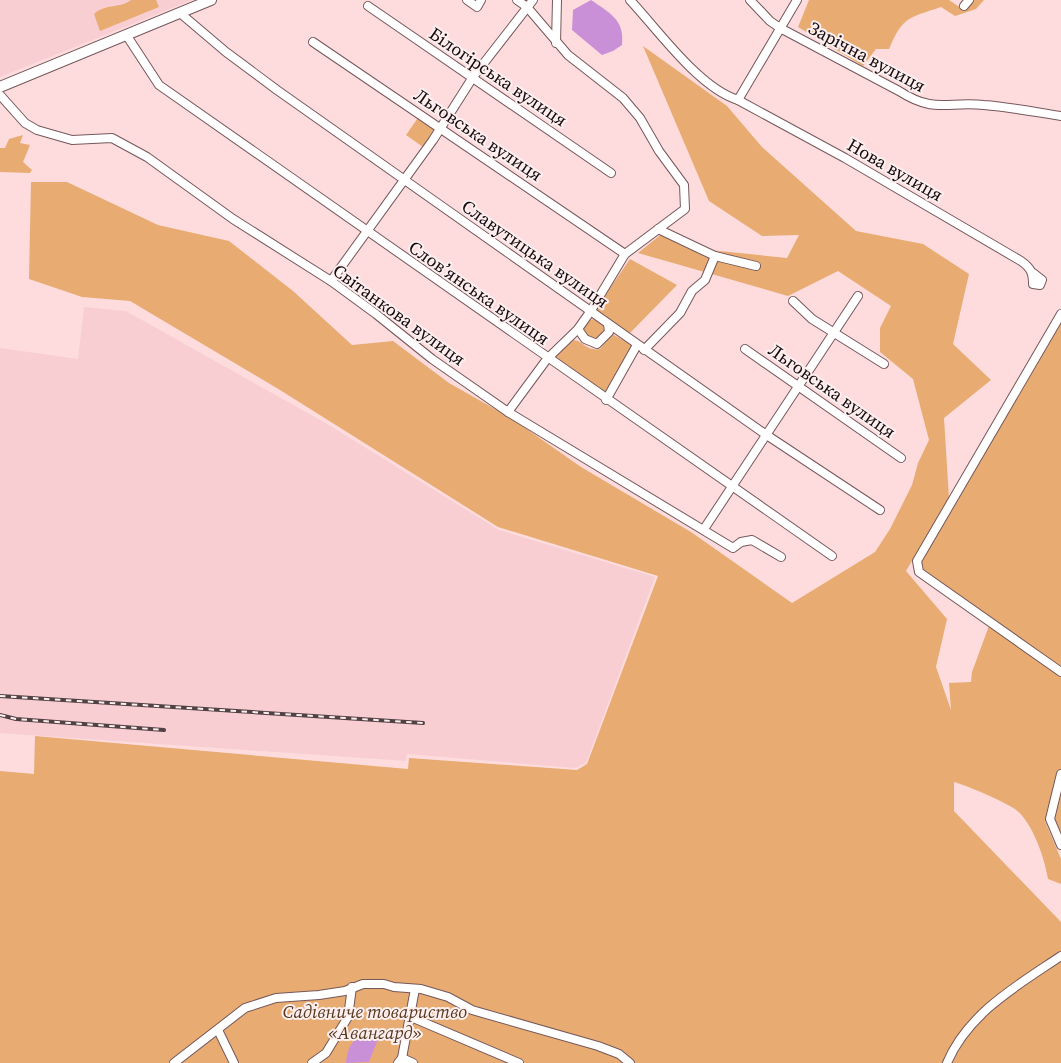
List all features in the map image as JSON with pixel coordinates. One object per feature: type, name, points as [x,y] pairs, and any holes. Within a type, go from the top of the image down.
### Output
[{"type":"main road","points":[[0,87],[211,0]]},
{"type":"street","points":[[466,0],[477,7],[481,0]]},
{"type":"street","points":[[508,412],[547,359],[578,328],[590,312],[625,254],[685,209],[684,185],[659,151],[640,118],[623,98],[568,55],[527,7],[517,0]]},
{"type":"street","points":[[330,281],[404,180],[473,77],[533,0]]},
{"type":"street","points":[[556,43],[557,0]]},
{"type":"street","name":"Нова вулиця","points":[[630,0],[706,82],[725,96],[738,100],[845,158],[1022,261],[1029,267],[1032,273]]},
{"type":"street","name":"Зарічна вулиця","points":[[750,0],[770,21],[780,28],[899,91],[916,102],[931,106],[982,105],[1061,116]]},
{"type":"street","points":[[738,100],[798,0]]},
{"type":"street","name":"Білогірська вулиця","points":[[368,6],[611,173]]},
{"type":"street","name":"Славутицька вулиця","points":[[180,13],[226,52],[277,90],[765,434],[880,510]]},
{"type":"street","name":"Словʼянська вулиця","points":[[127,36],[159,86],[547,359],[832,556]]},
{"type":"street","name":"Льговська вулиця","points":[[313,42],[441,127],[625,254]]},
{"type":"street","name":"Світанкова вулиця","points":[[0,95],[25,122],[37,130],[72,140],[112,138],[147,157],[233,219],[330,281],[376,314],[432,359],[508,412],[733,548],[741,542],[752,540],[781,557]]},
{"type":"street","points":[[658,229],[715,256],[756,266]]},
{"type":"street","points":[[606,400],[641,347],[680,313],[692,291],[705,280],[715,256]]},
{"type":"street","points":[[704,529],[858,296]]},
{"type":"street","points":[[793,301],[812,319],[884,364]]},
{"type":"street","points":[[1061,314],[917,562],[919,572],[1061,672]]},
{"type":"street","points":[[578,328],[585,339],[597,344],[608,332],[608,324]]},
{"type":"street","name":"Льговська вулиця","points":[[745,349],[901,458]]},
{"type":"street","points":[[1061,774],[1050,819],[1061,845]]},
{"type":"street","points":[[947,1063],[951,1053],[988,1006],[1061,956]]},
{"type":"street","points":[[174,1063],[245,1008],[276,998],[319,995],[363,984],[384,984],[448,996],[472,1010],[492,1017],[598,1046],[619,1054],[630,1063]]},
{"type":"street","points":[[312,1063],[326,1053],[348,1017],[352,987]]},
{"type":"street","points":[[413,1063],[400,1061],[411,1017],[414,989]]},
{"type":"street","points":[[411,1017],[519,1063]]},
{"type":"street","points":[[218,1030],[234,1063]]},
{"type":"shaded area","points":[[0,0],[192,0],[0,77]]},
{"type":"shaded area","points":[[591,0],[610,13],[619,23],[621,29],[622,45],[602,55],[572,30],[573,10]]},
{"type":"shaded area","points":[[84,307],[126,311],[329,425],[499,530],[655,577],[586,763],[575,768],[407,754],[406,761],[0,733],[0,348],[78,359]]},
{"type":"shaded area","points":[[375,1029],[379,1037],[369,1062],[346,1063],[348,1051],[354,1040],[363,1033]]},
{"type":"green space","points":[[131,0],[156,0],[159,7],[100,31],[94,14],[103,8],[126,3]]},
{"type":"green space","points":[[809,0],[949,0],[958,6],[969,7],[974,0],[984,0],[976,9],[955,16],[941,7],[914,16],[903,24],[889,49],[876,49],[863,66],[798,27]]},
{"type":"green space","name":"Садівниче товариство «Авангард»","points":[[643,46],[727,106],[762,147],[856,231],[923,244],[969,274],[953,344],[991,380],[944,418],[949,498],[906,571],[947,619],[936,667],[951,710],[949,683],[971,682],[972,672],[990,623],[1061,673],[1061,769],[1049,819],[1045,821],[1061,859],[1061,884],[1048,879],[1037,841],[1027,822],[1015,809],[985,794],[954,782],[954,811],[1061,922],[1061,1063],[0,1063],[0,771],[34,774],[35,736],[408,769],[409,758],[577,770],[587,764],[658,576],[498,527],[280,390],[130,301],[82,297],[29,279],[31,182],[67,182],[158,225],[229,241],[293,291],[352,345],[393,341],[449,383],[511,418],[581,467],[691,532],[792,603],[875,552],[890,529],[912,485],[918,463],[929,440],[913,379],[880,352],[880,328],[891,306],[838,271],[788,296],[638,253],[664,232],[700,249],[787,258],[799,235],[762,236],[709,201]]},
{"type":"green space","points":[[420,115],[434,126],[423,147],[406,135]]},
{"type":"green space","points":[[23,135],[20,143],[30,145],[23,162],[32,170],[30,173],[0,172],[0,148],[5,148],[9,139]]},
{"type":"green space","points":[[630,259],[677,285],[630,333],[595,310]]},
{"type":"green space","points":[[594,319],[601,322],[604,329],[601,336],[594,339],[587,336],[584,329],[587,322]]},
{"type":"green space","points":[[1061,319],[1061,670],[921,572],[919,563]]},
{"type":"green space","points":[[612,334],[633,345],[609,390],[605,392],[555,359],[556,354],[572,340],[576,340],[587,347],[600,349]]},
{"type":"green space","points":[[1061,778],[1061,844],[1051,819]]},
{"type":"railway","points":[[0,696],[423,723]]},
{"type":"railway","points":[[0,715],[16,719],[164,730]]}]
